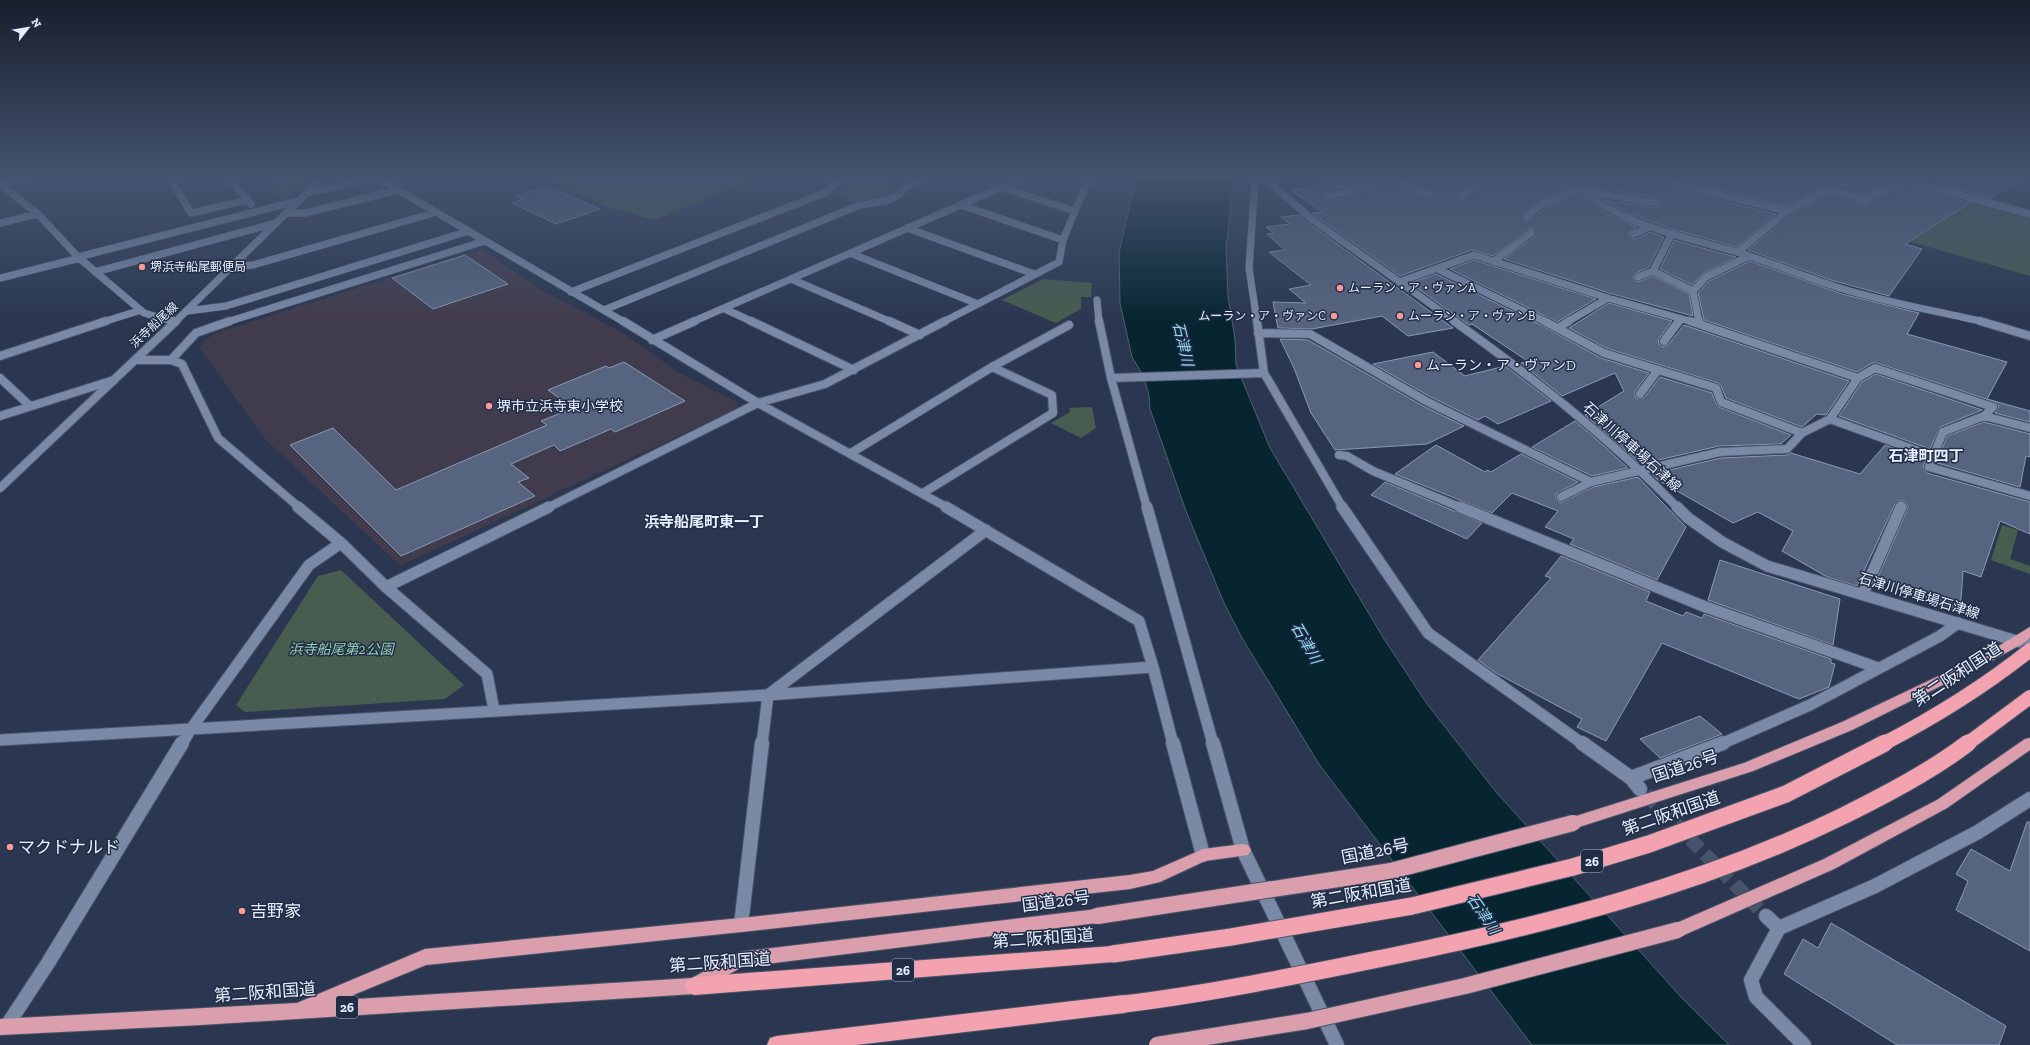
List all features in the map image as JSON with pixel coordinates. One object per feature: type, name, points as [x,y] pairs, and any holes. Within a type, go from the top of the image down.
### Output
[{"type":"highway","name":"国道26号","points":[[694,986],[740,960],[1097,916],[1391,871],[1573,823],[1748,767],[1847,726],[1991,656],[2026,645],[2030,631]]},
{"type":"highway","name":"第二阪和国道","points":[[3,1027],[296,1011],[694,986],[1113,954],[1231,938],[1412,906],[1573,867],[1649,844],[1786,794],[1899,736],[1949,707],[1995,678],[2026,645]]},
{"type":"highway","points":[[777,1045],[1124,1004],[1226,990],[1474,940],[1543,924],[1710,872],[1799,838],[1900,787],[1979,736],[2030,697]]},
{"type":"highway","points":[[1157,1045],[1322,1018],[1465,986],[1678,930],[1829,864],[1942,804],[2030,743]]},
{"type":"highway","points":[[296,1011],[425,957],[741,925],[1130,882],[1155,877],[1203,855],[1243,850]]},
{"type":"street","points":[[49,226],[79,258],[141,310],[175,322]]},
{"type":"street","points":[[0,278],[201,226]]},
{"type":"street","points":[[95,272],[266,226]]},
{"type":"street","name":"浜寺船尾線","points":[[0,488],[187,311],[273,226]]},
{"type":"street","points":[[230,267],[253,265],[389,226]]},
{"type":"street","points":[[459,226],[604,310],[758,403],[923,492],[1140,621],[1203,855]]},
{"type":"street","points":[[571,292],[741,226]]},
{"type":"street","points":[[604,310],[809,226]]},
{"type":"street","points":[[652,340],[912,226]]},
{"type":"street","points":[[1022,226],[1063,240]]},
{"type":"street","points":[[386,587],[758,403],[825,384],[854,370],[1059,262],[1063,240],[1068,226]]},
{"type":"street","points":[[1252,226],[1249,268],[1264,373],[1338,500],[1428,633],[1631,778],[1640,788]]},
{"type":"street","name":"石津川停車場石津線","points":[[1321,226],[1465,329],[1590,426],[1641,470],[1688,518],[1722,542],[1768,566],[2026,645]]},
{"type":"street","points":[[1646,226],[1671,235],[1738,252],[1856,293],[1984,322],[2030,336]]},
{"type":"street","points":[[1738,252],[1770,226]]},
{"type":"street","points":[[1634,234],[1649,227]]},
{"type":"street","points":[[907,228],[1034,274]]},
{"type":"street","points":[[187,311],[226,306],[468,231]]},
{"type":"street","points":[[1494,261],[1531,233]]},
{"type":"street","points":[[1638,277],[1653,271],[1671,235]]},
{"type":"street","points":[[171,360],[196,333],[203,330],[486,241]]},
{"type":"street","points":[[850,253],[978,304]]},
{"type":"street","points":[[1400,282],[1474,255],[1608,298],[1699,324],[1858,378]]},
{"type":"street","points":[[1693,291],[1706,277],[1749,256]]},
{"type":"street","points":[[1438,269],[1558,328],[1604,353],[1716,388],[1721,402],[1802,433]]},
{"type":"street","points":[[1653,271],[1693,291]]},
{"type":"street","points":[[791,279],[920,335]]},
{"type":"street","points":[[1693,291],[1699,324]]},
{"type":"street","points":[[1558,328],[1608,298]]},
{"type":"street","points":[[1097,300],[1097,311],[1111,378],[1243,850],[1336,1045]]},
{"type":"street","points":[[725,309],[854,370]]},
{"type":"street","points":[[0,356],[141,310]]},
{"type":"street","points":[[1664,341],[1681,319]]},
{"type":"street","points":[[851,453],[992,368],[1069,325]]},
{"type":"street","points":[[1258,333],[1310,334],[1426,401],[1591,482]]},
{"type":"street","points":[[135,360],[171,360],[182,364],[218,438],[341,544],[386,587],[487,674],[494,710]]},
{"type":"street","points":[[923,492],[1053,413],[1052,395],[992,368]]},
{"type":"street","points":[[1561,497],[1591,482],[1720,452],[1787,449],[1802,433],[1830,420],[1858,378],[1875,368],[1992,407],[1984,416],[1942,432],[1929,467],[2030,496]]},
{"type":"street","points":[[1640,394],[1658,370]]},
{"type":"street","points":[[1111,378],[1264,373]]},
{"type":"street","points":[[0,378],[30,406]]},
{"type":"street","points":[[0,416],[114,380]]},
{"type":"street","points":[[1984,416],[2030,428]]},
{"type":"street","points":[[1830,420],[1932,456]]},
{"type":"street","points":[[1339,455],[1347,456],[1374,471],[1702,606],[1878,668]]},
{"type":"street","points":[[1863,594],[1901,507]]},
{"type":"street","points":[[741,925],[768,695],[986,530]]},
{"type":"street","points":[[3,1027],[48,963],[192,729],[309,565],[341,544]]},
{"type":"street","points":[[1631,778],[1721,744],[1810,705],[1940,636],[1958,623]]},
{"type":"street","points":[[0,740],[768,695],[1153,667]]},
{"type":"street","points":[[1804,1045],[1756,997],[1751,980],[1779,928],[1875,886],[1978,832],[2030,799]]},
{"type":"street","points":[[1766,916],[1779,928]]},
{"type":"shaded area","name":"堺市立浜寺東小学校","points":[[481,249],[542,290],[623,333],[679,373],[737,402],[736,409],[402,565],[394,560],[266,440],[199,347],[213,334]]},
{"type":"green space","points":[[1855,226],[2030,226],[2030,276]]},
{"type":"green space","points":[[1043,279],[1092,283],[1091,297],[1081,297],[1081,309],[1056,323],[1002,300]]},
{"type":"green space","points":[[1092,407],[1096,428],[1081,438],[1051,423],[1070,412],[1069,408]]},
{"type":"green space","points":[[2002,525],[2018,530],[2010,559],[2030,566],[2030,574],[1991,560]]},
{"type":"green space","name":"浜寺船尾第2公園","points":[[341,570],[464,685],[445,699],[245,712],[236,705],[318,576]]},
{"type":"water","name":"石津川","points":[[1125,226],[1229,226],[1226,249],[1228,296],[1235,339],[1236,365],[1270,448],[1384,639],[1427,704],[1496,792],[1681,997],[1729,1045],[1532,1045],[1319,764],[1242,638],[1224,603],[1186,511],[1150,409],[1149,395],[1143,375],[1132,357],[1120,303],[1119,253]]},
{"type":"building","points":[[1312,226],[1453,328],[1408,336],[1382,316],[1312,329],[1278,328],[1273,302],[1306,303],[1289,289],[1311,285],[1269,252],[1285,250],[1267,234],[1273,233],[1266,227]]},
{"type":"building","points":[[1329,226],[1634,226],[1637,227],[1630,231],[1629,236],[1631,238],[1636,239],[1650,232],[1664,237],[1649,267],[1636,273],[1633,278],[1638,282],[1653,276],[1689,294],[1693,316],[1609,293],[1504,259],[1534,237],[1535,230],[1531,228],[1493,256],[1472,250],[1400,276]]},
{"type":"building","points":[[1663,226],[1762,226],[1737,247]]},
{"type":"building","points":[[1777,226],[1934,226],[1905,244],[1922,249],[1889,296],[1831,280],[1748,250]]},
{"type":"building","points":[[1674,240],[1736,257],[1704,273],[1692,285],[1660,269]]},
{"type":"building","points":[[465,255],[508,284],[433,309],[392,278]]},
{"type":"building","points":[[1474,260],[1596,299],[1557,322],[1450,269]]},
{"type":"building","points":[[1750,261],[1842,294],[1919,313],[1907,334],[2007,362],[1987,399],[2030,411],[2030,422],[1995,413],[1999,406],[1995,402],[1877,363],[1872,363],[1857,372],[1704,320],[1698,293],[1709,281]]},
{"type":"building","points":[[1436,274],[1539,324],[1601,358],[1649,373],[1635,391],[1635,396],[1637,399],[1644,398],[1660,377],[1712,393],[1716,404],[1719,407],[1791,435],[1781,444],[1719,446],[1641,464],[1585,415],[1624,391],[1615,373],[1562,396],[1521,363],[1529,362],[1472,324],[1469,325],[1410,283]]},
{"type":"building","points":[[1609,303],[1672,321],[1658,340],[1659,344],[1663,347],[1669,344],[1684,325],[1849,381],[1826,415],[1817,414],[1802,427],[1726,398],[1721,386],[1718,383],[1606,348],[1569,328]]},
{"type":"building","points":[[1280,339],[1308,340],[1423,406],[1464,426],[1427,444],[1335,450],[1311,413],[1294,368]]},
{"type":"building","points":[[1433,352],[1465,376],[1505,366],[1551,401],[1498,424],[1485,416],[1478,420],[1429,396],[1373,364]]},
{"type":"building","points":[[624,362],[685,401],[615,432],[611,429],[560,451],[554,445],[511,464],[529,478],[518,482],[535,496],[401,556],[290,445],[333,428],[396,490],[547,425],[541,421],[573,408],[548,390],[606,366],[609,368]]},
{"type":"building","points":[[1876,374],[1982,410],[1940,427],[1930,449],[1839,416],[1862,382]]},
{"type":"building","points":[[1575,421],[1628,468],[1592,476],[1532,447]]},
{"type":"building","points":[[1984,422],[2030,434],[2030,457],[2026,456],[2020,487],[1937,463],[1947,436]]},
{"type":"building","points":[[1436,445],[1485,472],[1487,470],[1491,472],[1521,454],[1578,482],[1556,494],[1556,499],[1560,503],[1593,487],[1638,477],[1686,527],[1657,580],[1570,544],[1574,539],[1545,527],[1558,511],[1512,493],[1492,513],[1395,474]]},
{"type":"building","points":[[1885,445],[1926,460],[1923,467],[1927,473],[2030,502],[2030,534],[2000,521],[1981,577],[1963,571],[1960,613],[1934,604],[1934,600],[1877,579],[1907,510],[1908,506],[1904,501],[1900,500],[1895,504],[1857,586],[1827,577],[1782,551],[1793,531],[1758,512],[1733,523],[1658,480],[1652,474],[1721,458],[1787,455],[1791,453],[1860,474]]},
{"type":"building","points":[[1385,482],[1482,523],[1467,539],[1371,495]]},
{"type":"building","points":[[1561,556],[1650,592],[1646,601],[1683,616],[1686,612],[1702,618],[1704,614],[1831,659],[1831,663],[1835,664],[1829,687],[1799,699],[1662,643],[1606,741],[1577,727],[1582,719],[1496,673],[1478,660],[1551,578],[1545,576]]},
{"type":"building","points":[[1720,560],[1840,599],[1833,645],[1708,600]]},
{"type":"building","points":[[1700,716],[1722,734],[1660,758],[1640,739]]},
{"type":"building","points":[[2027,822],[2030,822],[2030,951],[1956,910],[1968,881],[1956,874],[1971,849],[2010,871]]},
{"type":"building","points":[[1831,923],[2006,1026],[1999,1045],[1897,1045],[1784,974],[1803,939],[1818,948]]},
{"type":"tunnel","points":[[1646,794],[1766,916]]},
{"type":"place","name":"堺浜寺船尾郵便局","points":[[142,267]]},
{"type":"place","name":"ムーラン・ア・ヴァンA","points":[[1340,288]]},
{"type":"place","name":"ムーラン・ア・ヴァンC","points":[[1334,316]]},
{"type":"place","name":"ムーラン・ア・ヴァンB","points":[[1400,316]]},
{"type":"place","name":"ムーラン・ア・ヴァンD","points":[[1418,365]]},
{"type":"place","name":"堺市立浜寺東小学校","points":[[489,406]]},
{"type":"place","name":"マクドナルド","points":[[10,847]]},
{"type":"place","name":"吉野家","points":[[242,911]]},
{"type":"district","name":"石津町四丁","points":[[1926,456]]},
{"type":"district","name":"浜寺船尾町東一丁","points":[[704,522]]}]
